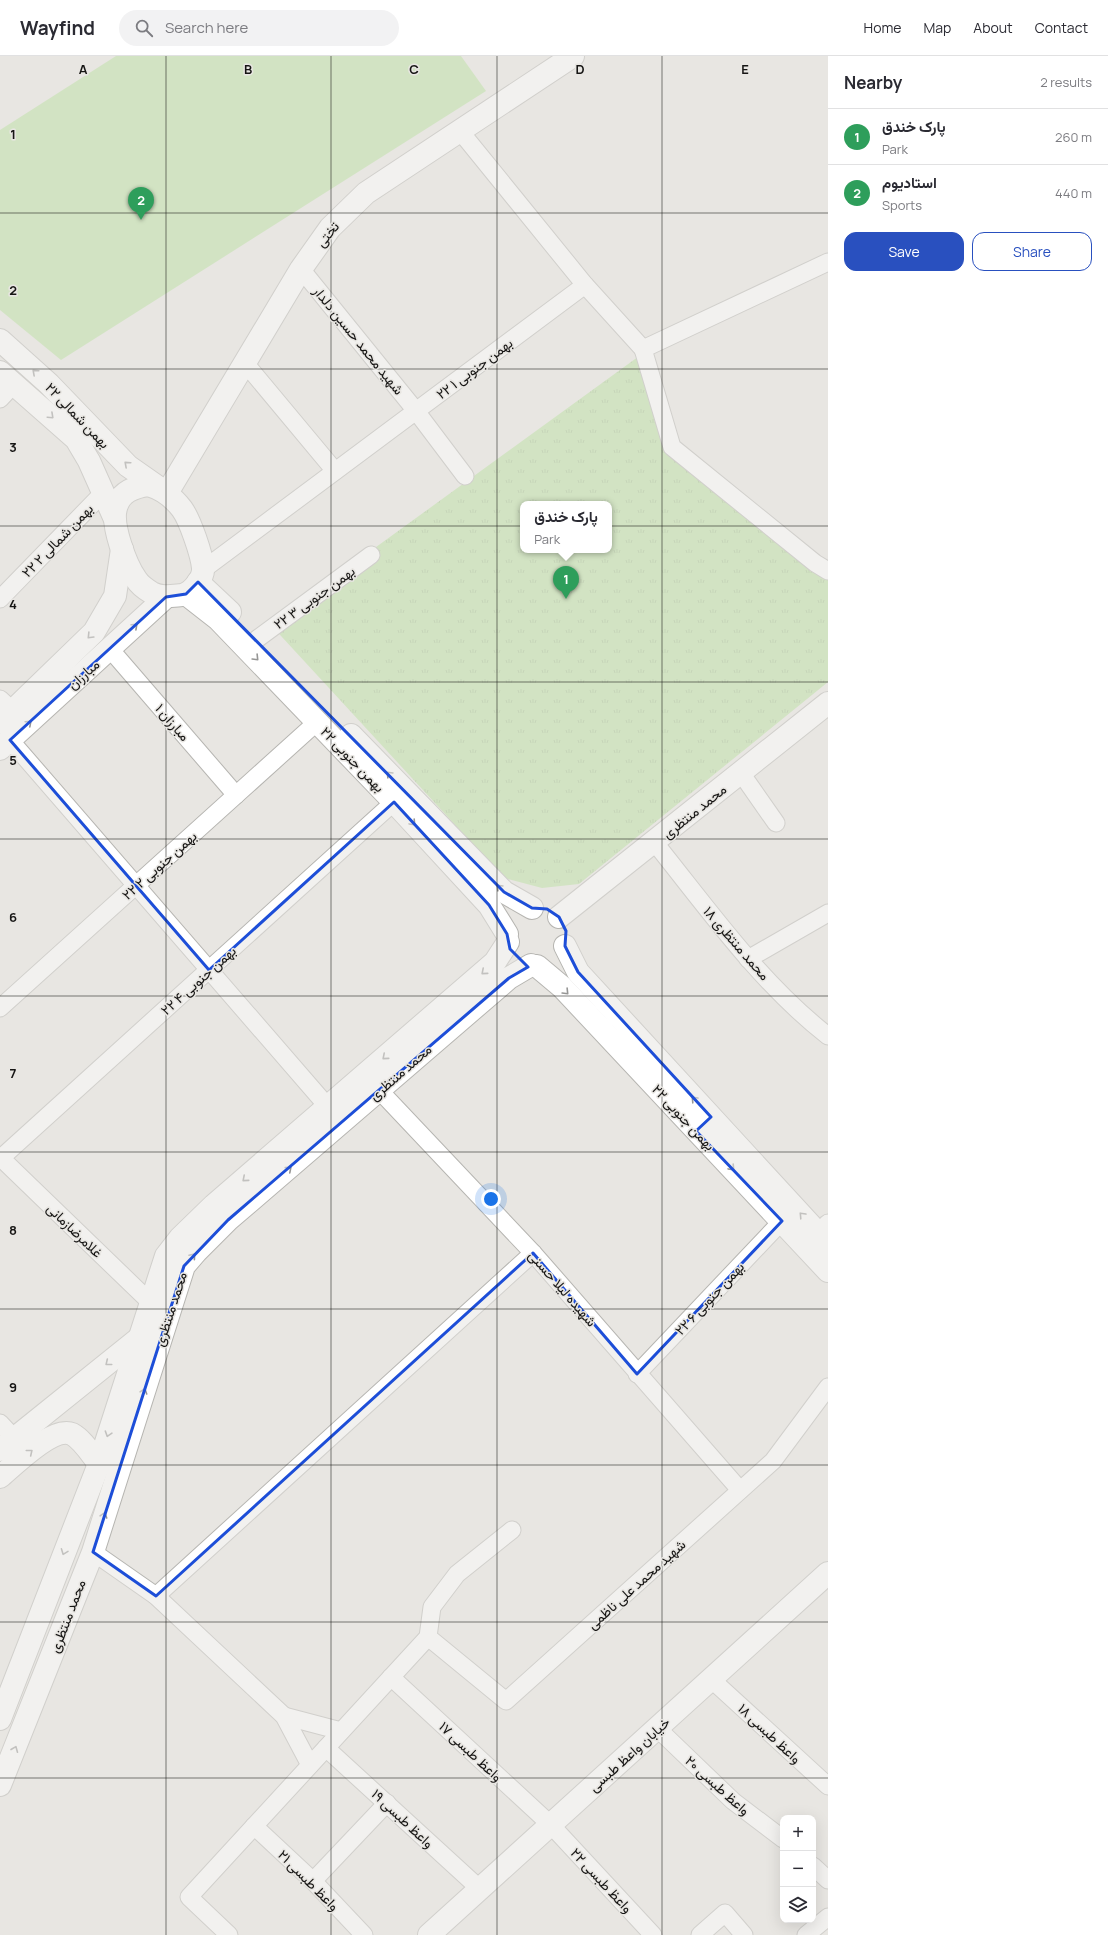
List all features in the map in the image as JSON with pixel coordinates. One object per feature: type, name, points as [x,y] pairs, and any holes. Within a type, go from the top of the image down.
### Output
[{"type":"street","name":"تختی","points":[[162,490],[245,363],[301,269],[330,228],[366,193],[573,56]]},
{"type":"street","points":[[460,131],[585,285],[643,349],[672,447],[814,563],[828,571]]},
{"type":"street","points":[[643,349],[827,264]]},
{"type":"street","name":"شهید محمد حسین دلدار","points":[[301,269],[416,411],[466,476]]},
{"type":"street","name":"۲۲ بهمن جنوبی ۱","points":[[188,586],[335,471],[585,285]]},
{"type":"street","name":"۲۲ بهمن شمالی","points":[[0,340],[48,384],[128,466],[162,490]]},
{"type":"street","points":[[245,363],[335,471]]},
{"type":"street","name":"۲۲ بهمن شمالی","points":[[5,385],[76,439],[89,461],[114,517]]},
{"type":"street","points":[[148,485],[162,490],[182,509],[192,529],[188,586],[152,593],[136,579],[122,549],[114,517],[116,506],[121,497],[128,490],[138,486],[148,485]]},
{"type":"street","name":"۲۲ بهمن شمالی ۲","points":[[5,594],[103,493]]},
{"type":"street","name":"مبارزان","points":[[5,724],[94,632],[114,596],[122,549]]},
{"type":"street","name":"۲۲ بهمن جنوبی ۳","points":[[257,639],[371,555]]},
{"type":"street","name":"۲۲ بهمن جنوبی","points":[[188,586],[257,639],[504,892],[532,908]]},
{"type":"street","name":"۲۲ بهمن جنوبی","points":[[188,586],[394,802],[489,905],[508,938]]},
{"type":"street","name":"مبارزان","points":[[5,724],[110,649],[188,586]]},
{"type":"street","name":"مبارزان ۱","points":[[110,649],[236,795]]},
{"type":"street","name":"محمد منتظری","points":[[560,917],[655,843],[828,703]]},
{"type":"street","name":"۲۲ بهمن جنوبی ۲","points":[[0,1008],[317,722]]},
{"type":"street","points":[[5,724],[136,885],[328,1106]]},
{"type":"street","points":[[741,773],[776,823]]},
{"type":"street","name":"۲۲ بهمن جنوبی ۴","points":[[0,1157],[394,802]]},
{"type":"street","name":"محمد منتظری ۱۸","points":[[655,843],[748,959],[808,1020],[825,1029]]},
{"type":"street","points":[[532,908],[547,909],[560,917],[566,931],[565,946],[561,953],[550,963],[534,965],[520,961],[515,956],[508,938],[509,927],[518,914],[532,908]]},
{"type":"street","points":[[748,959],[828,913]]},
{"type":"street","name":"محمد منتظری","points":[[0,1719],[99,1464],[138,1339],[166,1256],[180,1238],[214,1205],[495,962],[508,938]]},
{"type":"street","name":"۲۲ بهمن جنوبی","points":[[565,946],[578,972],[782,1221],[828,1271]]},
{"type":"street","name":"۲۲ بهمن جنوبی","points":[[534,965],[562,987],[703,1124],[825,1233]]},
{"type":"street","name":"محمد منتظری","points":[[0,1785],[93,1552],[184,1266],[228,1220],[509,978],[534,965]]},
{"type":"street","name":"شهیده لیلا حسنی","points":[[379,1090],[532,1253],[740,1490]]},
{"type":"street","name":"غلامرضازمانی","points":[[0,1157],[150,1302]]},
{"type":"street","name":"۲۲ بهمن جنوبی ۶","points":[[637,1374],[782,1221]]},
{"type":"street","points":[[156,1596],[532,1253]]},
{"type":"street","points":[[0,1424],[8,1444],[138,1339]]},
{"type":"street","name":"شهید محمد علی ناظمی","points":[[428,1637],[506,1702],[773,1461],[828,1387]]},
{"type":"street","points":[[0,1477],[46,1440],[60,1433],[71,1434],[81,1441],[99,1464]]},
{"type":"street","points":[[229,1935],[189,1897],[428,1637],[432,1607],[457,1574],[512,1530]]},
{"type":"street","points":[[93,1552],[156,1596],[284,1716],[310,1765]]},
{"type":"street","name":"خیابان واعظ طبسی","points":[[429,1935],[828,1573]]},
{"type":"street","name":"واعظ طبسی ۱۷","points":[[391,1677],[551,1825]]},
{"type":"street","points":[[16,1678],[42,1682]]},
{"type":"street","name":"واعظ طبسی ۱۸","points":[[711,1679],[828,1786]]},
{"type":"street","points":[[284,1716],[341,1731]]},
{"type":"street","name":"واعظ طبسی ۲۰","points":[[657,1728],[733,1801],[780,1837]]},
{"type":"street","name":"واعظ طبسی ۱۹","points":[[326,1748],[480,1889]]},
{"type":"street","points":[[313,1881],[387,1803]]},
{"type":"street","name":"واعظ طبسی ۲۲","points":[[551,1825],[653,1935]]},
{"type":"street","name":"واعظ طبسی ۲۱","points":[[254,1826],[313,1881],[364,1935]]},
{"type":"street","points":[[816,1869],[828,1880]]},
{"type":"street","points":[[700,1935],[725,1912],[744,1935]]},
{"type":"street","points":[[806,1935],[828,1917]]},
{"type":"highlighted area","points":[[198,582],[504,892],[532,908],[547,909],[559,917],[566,931],[565,946],[578,972],[711,1117],[696,1131],[782,1221],[637,1374],[533,1253],[156,1596],[93,1552],[184,1266],[228,1220],[509,978],[528,967],[510,949],[507,934],[489,905],[394,802],[209,970],[10,740],[166,597],[186,594]]},
{"type":"green space","points":[[116,56],[461,56],[486,91],[61,360],[0,310],[0,130]]},
{"type":"green space","points":[[642,354],[666,454],[828,575],[828,682],[579,884],[542,888],[504,878],[270,624]]},
{"type":"place","name":"استادیوم","points":[[141,220]]},
{"type":"place","name":"پارک خندق","points":[[566,599]]}]
